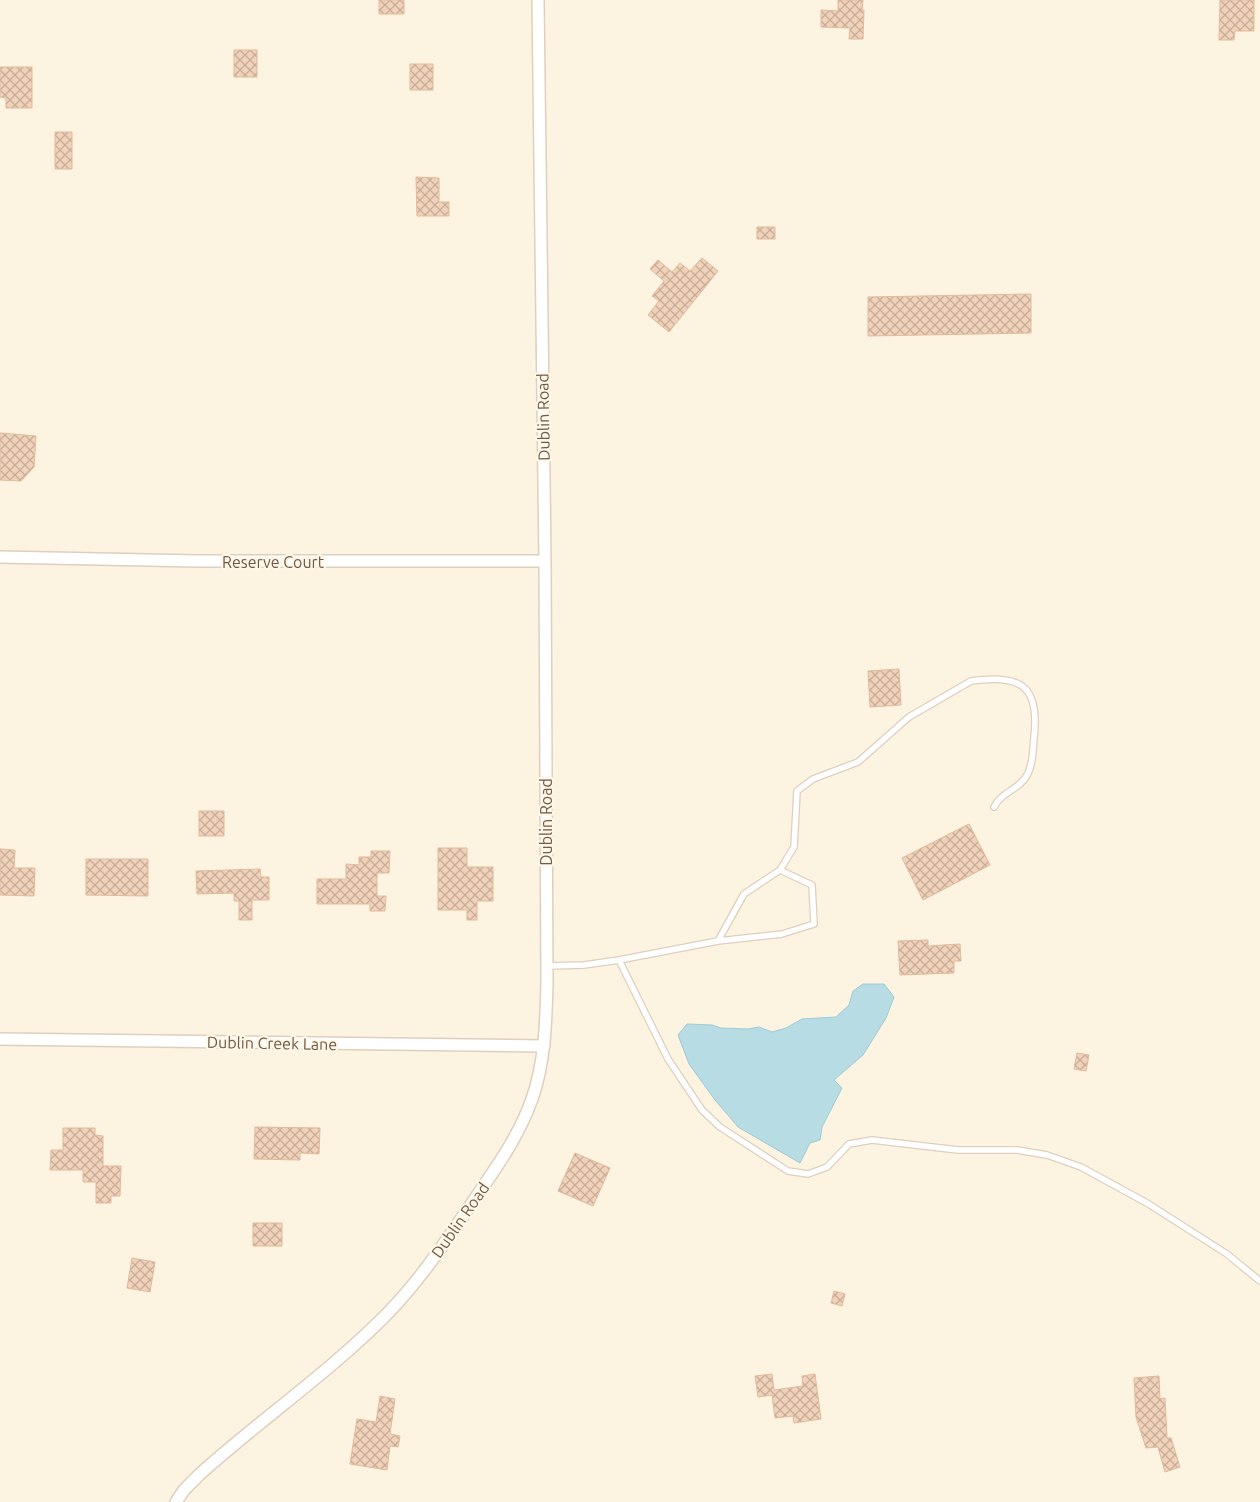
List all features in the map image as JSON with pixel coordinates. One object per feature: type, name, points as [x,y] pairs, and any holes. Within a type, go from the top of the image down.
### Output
[{"type":"street","name":"Dublin Road","points":[[176,1502],[184,1490],[200,1474],[332,1363],[383,1317],[423,1272],[498,1165],[518,1132],[532,1099],[542,1064],[547,1012],[546,561],[538,0]]},
{"type":"street","name":"Reserve Court","points":[[0,557],[207,562],[546,561]]},
{"type":"street","name":"Dublin Creek Lane","points":[[0,1039],[544,1046]]},
{"type":"lane","points":[[718,942],[744,894],[780,870],[794,847],[797,791],[813,779],[858,762],[910,716],[970,682],[982,680],[1018,683],[1028,690],[1033,700],[1035,714],[1032,755],[1027,775],[1022,782],[1001,798],[994,807]]},
{"type":"lane","points":[[547,966],[584,965],[619,960],[718,942],[782,934],[814,924],[812,885],[780,870]]},
{"type":"lane","points":[[619,960],[668,1059],[702,1110],[720,1127],[788,1171],[808,1174],[827,1167],[848,1144],[872,1140],[958,1150],[1017,1150],[1047,1155],[1081,1167],[1147,1203],[1227,1254],[1260,1281]]},
{"type":"water","points":[[863,984],[884,984],[894,997],[886,1018],[863,1055],[834,1080],[842,1088],[822,1127],[820,1140],[810,1143],[800,1163],[738,1127],[715,1100],[689,1064],[678,1035],[687,1024],[712,1025],[721,1028],[748,1029],[759,1027],[772,1032],[786,1028],[802,1019],[836,1017],[849,1005],[853,991]]},
{"type":"building","points":[[379,0],[404,0],[404,14],[379,14]]},
{"type":"building","points":[[838,0],[863,0],[863,39],[849,39],[850,28],[821,27],[821,10],[838,11]]},
{"type":"building","points":[[1220,0],[1254,0],[1254,31],[1235,31],[1234,40],[1219,40]]},
{"type":"building","points":[[234,50],[257,50],[257,77],[234,77]]},
{"type":"building","points":[[410,64],[433,64],[433,90],[410,90]]},
{"type":"building","points":[[0,67],[32,67],[32,108],[6,108],[6,98],[0,97]]},
{"type":"building","points":[[55,132],[72,132],[72,169],[55,169]]},
{"type":"building","points":[[416,177],[439,178],[439,202],[449,202],[449,216],[417,216]]},
{"type":"building","points":[[757,227],[775,227],[775,239],[757,239]]},
{"type":"building","points":[[702,258],[718,271],[669,332],[648,315],[659,301],[652,296],[664,281],[650,269],[658,260],[672,272],[680,263],[690,271]]},
{"type":"building","points":[[1031,294],[1031,333],[868,336],[868,297]]},
{"type":"building","points":[[0,433],[36,436],[34,467],[21,481],[0,480]]},
{"type":"building","points":[[899,669],[901,705],[870,707],[868,671]]},
{"type":"building","points":[[199,811],[224,811],[224,836],[199,836]]},
{"type":"building","points":[[969,824],[990,865],[923,900],[902,858]]},
{"type":"building","points":[[438,848],[467,848],[467,867],[493,867],[493,901],[477,901],[477,920],[467,920],[467,910],[438,910]]},
{"type":"building","points":[[0,849],[15,850],[14,868],[35,868],[34,896],[0,895]]},
{"type":"building","points":[[371,851],[390,851],[389,873],[377,873],[377,896],[386,896],[385,911],[370,911],[370,904],[317,904],[317,879],[346,879],[346,864],[359,865],[359,857],[371,857]]},
{"type":"building","points":[[86,859],[148,859],[148,896],[86,895]]},
{"type":"building","points":[[260,869],[261,877],[269,877],[269,900],[252,900],[252,920],[239,920],[239,901],[234,901],[234,893],[197,894],[196,871]]},
{"type":"building","points":[[928,940],[928,946],[960,944],[961,961],[954,961],[954,973],[900,975],[898,941]]},
{"type":"building","points":[[1077,1053],[1089,1055],[1086,1071],[1074,1069]]},
{"type":"building","points":[[255,1127],[320,1128],[319,1154],[300,1153],[300,1160],[254,1159]]},
{"type":"building","points":[[63,1128],[95,1128],[95,1135],[103,1136],[103,1166],[121,1166],[120,1196],[111,1196],[111,1203],[96,1203],[96,1182],[83,1182],[83,1170],[50,1170],[51,1150],[63,1150]]},
{"type":"building","points":[[575,1153],[610,1168],[593,1206],[558,1191]]},
{"type":"building","points":[[253,1223],[282,1223],[282,1246],[253,1246]]},
{"type":"building","points":[[132,1258],[155,1262],[150,1292],[127,1288]]},
{"type":"building","points":[[834,1291],[845,1294],[842,1306],[831,1303]]},
{"type":"building","points":[[772,1374],[774,1390],[803,1386],[802,1376],[815,1374],[821,1419],[794,1423],[793,1416],[775,1418],[772,1395],[758,1397],[755,1376]]},
{"type":"building","points":[[1159,1376],[1160,1399],[1165,1398],[1167,1438],[1171,1438],[1180,1467],[1165,1472],[1158,1447],[1146,1448],[1136,1417],[1134,1378]]},
{"type":"building","points":[[380,1396],[395,1399],[390,1434],[400,1436],[398,1447],[390,1446],[387,1470],[350,1464],[357,1419],[376,1422]]}]
